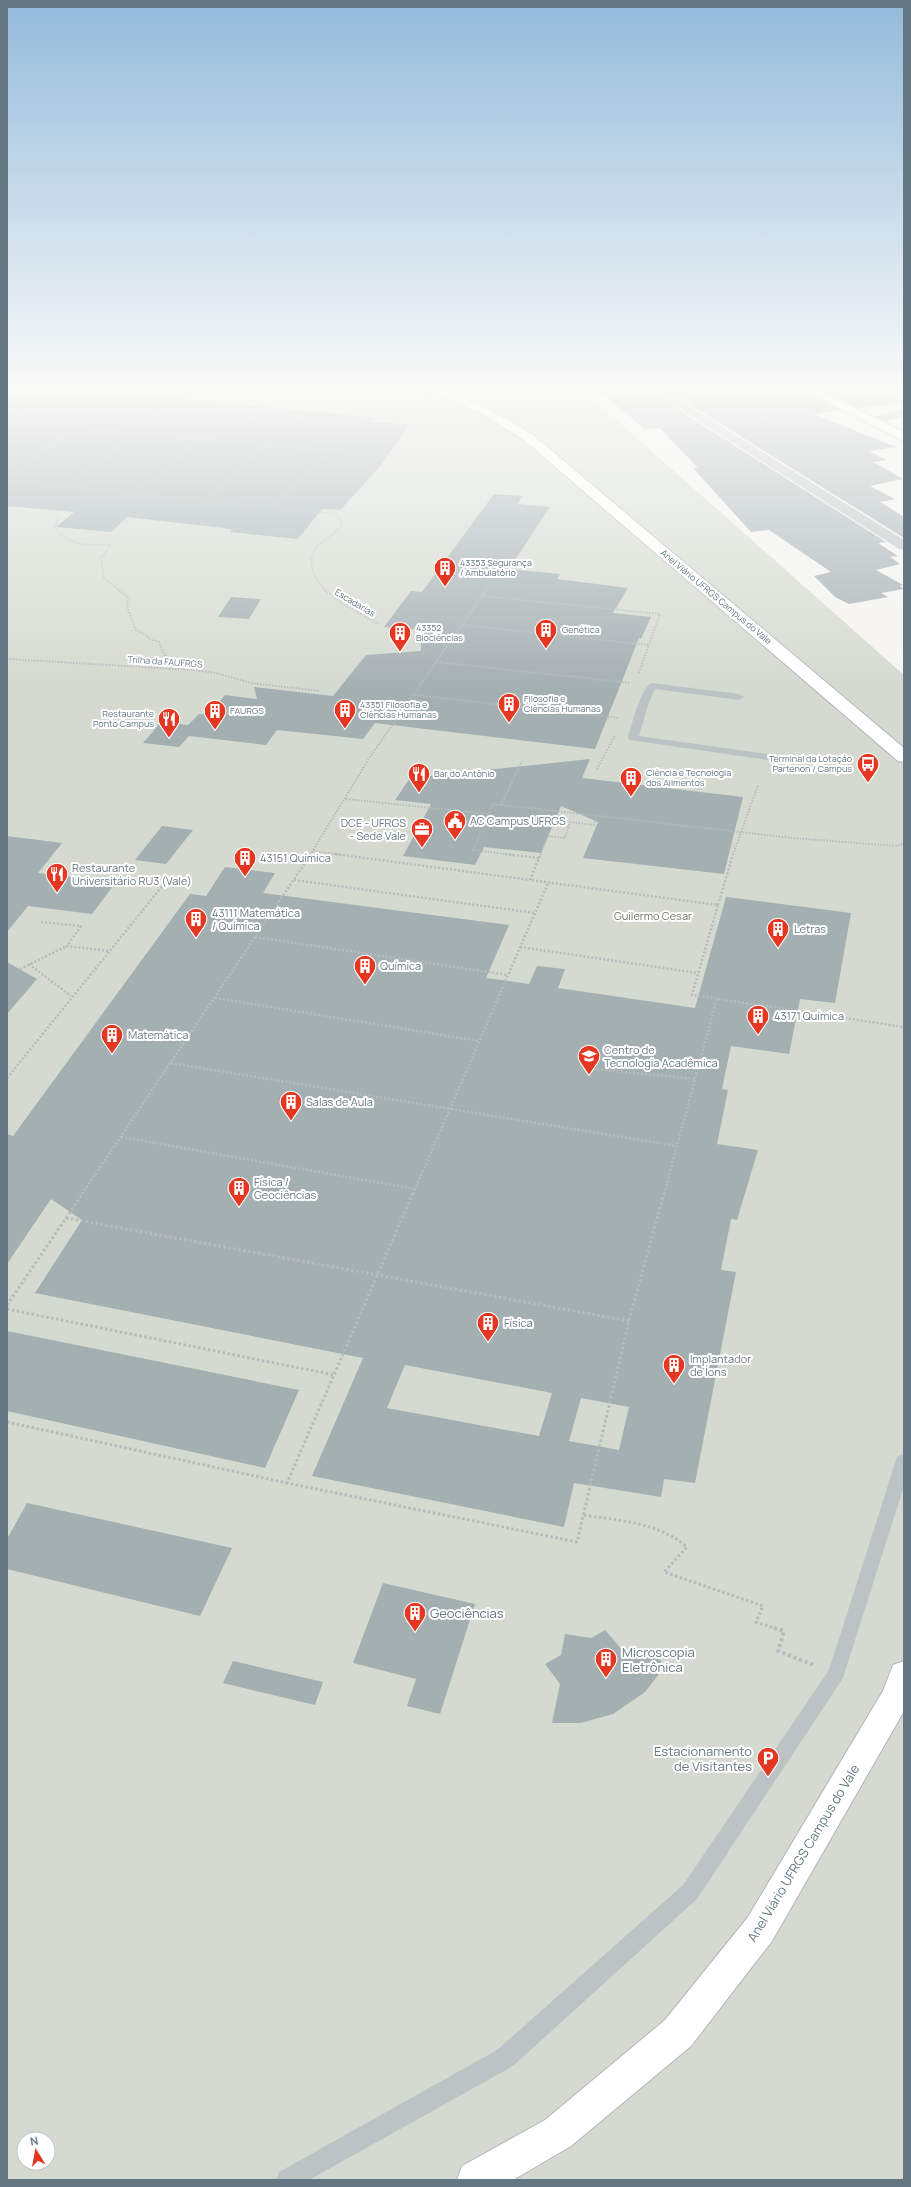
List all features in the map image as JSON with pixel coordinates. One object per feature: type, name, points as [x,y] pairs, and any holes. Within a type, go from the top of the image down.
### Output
[{"type":"street","name":"Anel Viário UFRGS Campus do Vale","points":[[587,487],[904,757]]},
{"type":"street","points":[[811,487],[904,546]]},
{"type":"street","name":"Anel Viário UFRGS Campus do Vale","points":[[476,2180],[558,2133],[678,2032],[760,1929],[897,1695],[904,1674]]},
{"type":"lane","points":[[739,696],[652,686],[643,705],[633,738],[767,757]]},
{"type":"lane","points":[[287,2180],[505,2058],[690,1892],[837,1673],[904,1460]]},
{"type":"path","points":[[70,487],[272,507],[294,487]]},
{"type":"path","points":[[136,494],[144,487]]},
{"type":"path","points":[[206,501],[221,487]]},
{"type":"path","name":"Escadarias","points":[[272,507],[337,514],[342,524],[339,532],[317,548],[312,557],[317,580],[329,596],[379,624]]},
{"type":"path","points":[[59,516],[55,527],[61,538],[73,543],[84,545],[111,545],[101,558],[104,578],[128,596],[127,607],[136,630],[148,636],[150,639],[159,642],[171,668]]},
{"type":"path","points":[[7,1306],[294,880],[370,757],[489,586]]},
{"type":"path","points":[[482,596],[660,614],[638,677]]},
{"type":"path","points":[[462,625],[649,644]]},
{"type":"path","name":"Trilha da FAUFRGS","points":[[7,660],[193,670],[216,673],[251,683],[320,691]]},
{"type":"path","points":[[436,662],[636,683]]},
{"type":"path","points":[[414,694],[624,718]]},
{"type":"path","points":[[597,769],[617,731]]},
{"type":"path","points":[[501,805],[522,762]]},
{"type":"path","points":[[758,785],[740,832],[692,994],[904,1027]]},
{"type":"path","points":[[345,799],[488,814]]},
{"type":"path","points":[[539,858],[473,850],[493,804],[800,839],[896,846],[904,844]]},
{"type":"path","points":[[530,880],[548,836],[565,838],[570,822],[594,825],[597,816]]},
{"type":"path","points":[[313,851],[530,880],[548,884],[718,905]]},
{"type":"path","points":[[294,880],[535,913]]},
{"type":"path","points":[[7,1078],[71,996],[164,884]]},
{"type":"path","points":[[287,1483],[548,884]]},
{"type":"path","points":[[20,969],[67,946],[80,926],[41,922]]},
{"type":"path","points":[[255,937],[508,975]]},
{"type":"path","points":[[67,946],[108,951]]},
{"type":"path","points":[[520,946],[698,972]]},
{"type":"path","points":[[29,964],[71,996]]},
{"type":"path","points":[[215,998],[480,1041]]},
{"type":"path","points":[[7,1422],[287,1483],[577,1542],[629,1321],[696,1079],[716,998]]},
{"type":"path","points":[[171,1063],[449,1110],[677,1146]]},
{"type":"path","points":[[585,1068],[696,1079]]},
{"type":"path","points":[[121,1137],[415,1189]]},
{"type":"path","points":[[66,1218],[629,1321]]},
{"type":"path","points":[[7,1309],[334,1375]]},
{"type":"path","points":[[584,1515],[655,1526],[681,1541],[687,1547],[664,1572],[763,1606],[756,1622],[784,1631],[778,1651],[837,1673]]},
{"type":"green space","name":"Guilermo Cesar","points":[[7,487],[692,487],[904,675],[904,2180],[7,2180]]},
{"type":"building","points":[[7,487],[361,487],[340,510],[322,509],[298,539],[230,532],[232,529],[127,517],[111,532],[56,527],[74,512],[7,506]]},
{"type":"building","points":[[710,487],[800,487],[886,542],[878,543],[898,556],[890,557],[900,564],[876,570],[903,585],[900,586],[904,589],[881,593],[888,597],[849,604],[835,597],[814,576],[831,572],[769,530],[751,532]]},
{"type":"building","points":[[822,487],[872,487],[895,499],[880,502],[904,517],[904,538]]},
{"type":"building","points":[[494,494],[522,496],[517,504],[550,507],[509,569],[560,574],[557,579],[628,588],[613,613],[651,617],[641,639],[639,638],[595,749],[375,723],[363,739],[277,730],[266,745],[189,736],[179,747],[143,743],[161,722],[188,725],[199,714],[208,715],[225,695],[257,699],[254,687],[333,696],[366,655],[421,651],[421,630],[384,627],[411,591],[422,592]]},
{"type":"building","points":[[231,597],[261,599],[249,619],[218,617]]},
{"type":"building","points":[[590,759],[582,778],[743,797],[724,874],[583,858],[598,822],[561,806],[541,853],[484,847],[475,865],[403,856],[431,804],[395,800],[410,778]]},
{"type":"building","points":[[162,826],[193,830],[166,864],[135,860]]},
{"type":"building","name":"Restaurante Universitário RU3 (Vale)","points":[[7,836],[62,843],[38,873],[116,882],[92,914],[28,906],[7,932]]},
{"type":"building","points":[[225,867],[275,873],[263,893],[509,925],[486,978],[529,984],[537,966],[565,969],[558,988],[695,1008],[726,897],[851,913],[835,1003],[800,999],[789,1054],[731,1046],[722,1089],[728,1090],[717,1144],[758,1150],[737,1220],[731,1219],[721,1270],[736,1272],[695,1483],[664,1479],[661,1497],[574,1483],[564,1527],[312,1476],[363,1358],[35,1293],[82,1220],[51,1199],[7,1264],[7,1134],[13,1136],[190,894],[206,896]],"holes":[[[405,1365],[552,1393],[539,1436],[387,1408]],[[581,1398],[629,1407],[619,1450],[569,1441]]]},
{"type":"building","points":[[7,962],[37,979],[7,1014]]},
{"type":"building","points":[[7,1331],[299,1390],[265,1468],[7,1411]]},
{"type":"building","points":[[27,1503],[232,1548],[200,1616],[7,1569],[7,1539]]},
{"type":"building","name":"Geociências","points":[[383,1583],[475,1604],[440,1714],[407,1706],[416,1679],[353,1663]]},
{"type":"building","name":"Microscopia Eletrônica","points":[[605,1630],[623,1651],[661,1660],[659,1674],[645,1692],[613,1714],[581,1723],[552,1723],[560,1684],[545,1664],[561,1655],[565,1634],[591,1638]]},
{"type":"building","points":[[233,1661],[323,1682],[315,1705],[223,1683]]},
{"type":"place","name":"43353 Segurança / Ambulatório","points":[[445,588]]},
{"type":"place","name":"Genética","points":[[546,650]]},
{"type":"place","name":"43352 Biociências","points":[[400,652]]},
{"type":"place","name":"Filosofia e Ciências Humanas","points":[[509,724]]},
{"type":"place","name":"FAURGS","points":[[215,730]]},
{"type":"place","name":"43351 Filosofia e Ciências Humanas","points":[[345,730]]},
{"type":"place","name":"Restaurante Ponto Campus","points":[[169,738]]},
{"type":"place","name":"Terminal da Lotação Partenon / Campus","points":[[868,784]]},
{"type":"place","name":"Bar do Antônio","points":[[419,794]]},
{"type":"place","name":"Ciência e Tecnologia dos Alimentos","points":[[631,798]]},
{"type":"place","name":"AC Campus UFRGS","points":[[455,840]]},
{"type":"place","name":"DCE - UFRGS - Sede Vale","points":[[422,848]]},
{"type":"place","name":"43151 Química","points":[[245,878]]},
{"type":"place","name":"Restaurante Universitário RU3 (Vale)","points":[[57,894]]},
{"type":"place","name":"43111 Matemática / Química","points":[[196,938]]},
{"type":"place","name":"Letras","points":[[778,948]]},
{"type":"place","name":"Química","points":[[365,986]]},
{"type":"place","name":"43171 Química","points":[[758,1036]]},
{"type":"place","name":"Matemática","points":[[112,1054]]},
{"type":"place","name":"Centro de Tecnologia Acadêmica","points":[[589,1076]]},
{"type":"place","name":"Salas de Aula","points":[[291,1122]]},
{"type":"place","name":"Física / Geociências","points":[[239,1208]]},
{"type":"place","name":"Física","points":[[488,1342]]},
{"type":"place","name":"Implantador de Íons","points":[[674,1384]]},
{"type":"place","name":"Geociências","points":[[415,1632]]},
{"type":"place","name":"Microscopia Eletrônica","points":[[606,1678]]},
{"type":"place","name":"Estacionamento de Visitantes","points":[[768,1778]]}]
